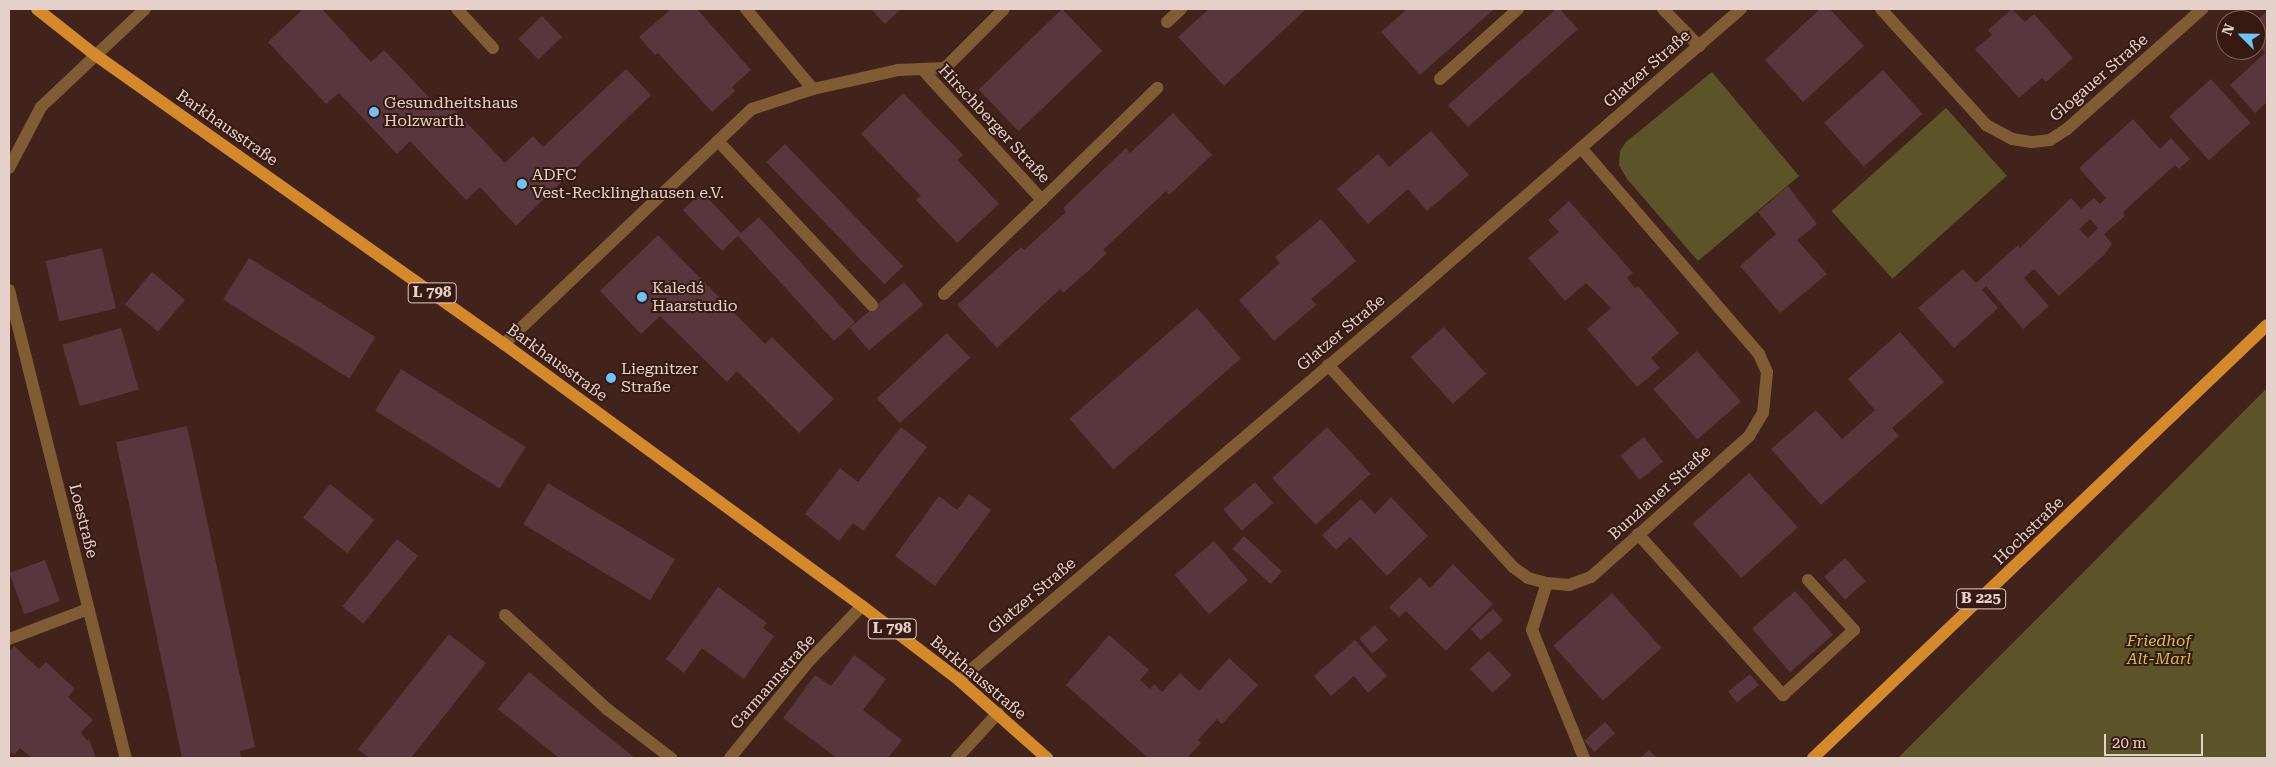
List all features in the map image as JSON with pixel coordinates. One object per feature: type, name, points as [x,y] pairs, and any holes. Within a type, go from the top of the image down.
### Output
[{"type":"main road","name":"Barkhausstraße","points":[[37,9],[94,54],[504,344],[862,606],[959,680],[1047,758]]},
{"type":"main road","name":"Hochstraße","points":[[1813,758],[2267,325]]},
{"type":"street","points":[[9,168],[41,107],[94,54],[145,9]]},
{"type":"street","points":[[457,9],[493,48]]},
{"type":"street","points":[[746,9],[813,89]]},
{"type":"street","name":"Hirschberger Straße","points":[[504,344],[752,109],[813,89],[898,70],[945,68],[1004,9]]},
{"type":"street","points":[[1167,22],[1181,9]]},
{"type":"street","points":[[1440,79],[1518,9]]},
{"type":"street","points":[[1663,9],[1698,46]]},
{"type":"street","name":"Glatzer Straße","points":[[959,680],[1741,9]]},
{"type":"street","name":"Glogauer Straße","points":[[1881,9],[1986,126],[2012,139],[2032,142],[2050,140],[2067,129],[2202,9]]},
{"type":"street","name":"Hirschberger Straße","points":[[922,69],[1042,200]]},
{"type":"street","name":"Hirschberger Straße","points":[[944,294],[1157,88]]},
{"type":"street","points":[[718,141],[872,305]]},
{"type":"street","name":"Bunzlauer Straße","points":[[1328,365],[1513,567],[1528,578],[1547,583],[1569,585],[1591,577],[1749,436],[1763,413],[1768,372],[1759,354],[1581,148]]},
{"type":"street","name":"Loestraße","points":[[9,290],[126,758]]},
{"type":"street","points":[[1638,534],[1783,695],[1854,630],[1808,580]]},
{"type":"street","points":[[1547,583],[1532,630],[1584,758]]},
{"type":"street","name":"Garmannstraße","points":[[730,758],[810,660],[862,606]]},
{"type":"street","points":[[9,639],[88,609]]},
{"type":"street","points":[[505,615],[607,709],[671,758]]},
{"type":"street","points":[[957,758],[998,713]]},
{"type":"green space","points":[[1712,72],[1799,176],[1698,261],[1627,179],[1619,165],[1620,151],[1626,142]]},
{"type":"green space","points":[[1946,108],[2007,176],[1892,279],[1832,211]]},
{"type":"green space","name":"Friedhof Alt-Marl","points":[[2267,388],[2267,758],[1898,758]]},
{"type":"building","points":[[299,9],[322,9],[371,62],[384,50],[442,111],[449,104],[505,163],[533,136],[543,147],[626,69],[651,95],[516,226],[480,187],[466,200],[410,141],[397,154],[339,93],[326,104],[268,42],[301,11]]},
{"type":"building","points":[[671,9],[697,9],[751,70],[732,87],[735,91],[712,112],[658,53],[655,55],[639,37]]},
{"type":"building","points":[[871,9],[901,9],[885,24]]},
{"type":"building","points":[[1062,9],[1102,51],[1019,131],[979,90]]},
{"type":"building","points":[[1209,9],[1306,9],[1224,86],[1178,37]]},
{"type":"building","points":[[1407,9],[1494,9],[1420,75],[1381,32]]},
{"type":"building","points":[[1556,9],[1560,9],[1578,29],[1468,127],[1448,105]]},
{"type":"building","points":[[1820,9],[1830,9],[1864,46],[1803,102],[1765,60]]},
{"type":"building","points":[[2012,9],[2025,22],[2034,14],[2073,58],[2046,82],[2042,78],[2019,98],[1975,49],[1992,35],[1988,30]]},
{"type":"building","points":[[2266,12],[2267,102],[2255,113],[2230,85],[2257,60],[2266,60]]},
{"type":"building","points":[[542,16],[562,37],[538,60],[518,39]]},
{"type":"building","points":[[1883,70],[1922,114],[1864,167],[1824,123]]},
{"type":"building","points":[[2211,79],[2250,123],[2209,160],[2169,116]]},
{"type":"building","points":[[903,93],[963,155],[958,160],[999,204],[957,243],[916,200],[921,196],[861,134]]},
{"type":"building","points":[[1173,113],[1212,155],[1169,195],[1166,191],[1103,250],[1107,253],[1086,273],[1063,293],[1060,289],[997,348],[957,305],[1021,247],[1024,250],[1066,212],[1063,208],[1126,148],[1130,153]]},
{"type":"building","points":[[2133,119],[2160,149],[2171,138],[2190,159],[2179,169],[2175,165],[2123,212],[2125,216],[2104,234],[2112,244],[2104,255],[2059,296],[2034,269],[2024,278],[2049,306],[2023,329],[1986,286],[1982,290],[1998,308],[1954,348],[1918,308],[1963,269],[1976,283],[2018,245],[2020,248],[2071,198],[2081,209],[2094,198],[2100,204],[2106,198],[2079,168]],"holes":[[[2090,219],[2098,228],[2088,238],[2079,229]]]},
{"type":"building","points":[[1431,131],[1469,175],[1427,211],[1408,189],[1368,224],[1337,189],[1378,154],[1389,167]]},
{"type":"building","points":[[785,144],[903,266],[884,284],[766,162]]},
{"type":"building","points":[[1788,186],[1817,224],[1797,240],[1827,274],[1780,313],[1740,266],[1776,234],[1758,212]]},
{"type":"building","points":[[702,192],[741,233],[759,217],[855,322],[834,341],[738,236],[722,251],[683,210]]},
{"type":"building","points":[[1569,201],[1633,273],[1627,278],[1635,288],[1638,286],[1679,333],[1651,358],[1660,368],[1637,387],[1587,329],[1611,308],[1586,283],[1565,301],[1528,258],[1559,232],[1548,220]]},
{"type":"building","points":[[1321,219],[1356,261],[1311,299],[1316,305],[1274,341],[1239,300],[1280,263],[1275,257]]},
{"type":"building","points":[[658,235],[765,344],[772,337],[834,399],[799,433],[737,371],[727,382],[660,316],[641,334],[600,291]]},
{"type":"building","points":[[102,248],[116,308],[59,321],[45,261]]},
{"type":"building","points":[[249,258],[375,337],[349,379],[223,300]]},
{"type":"building","points":[[152,272],[185,300],[158,332],[125,304]]},
{"type":"building","points":[[904,282],[923,305],[869,351],[850,328]]},
{"type":"building","points":[[1197,308],[1241,359],[1113,469],[1069,419]]},
{"type":"building","points":[[1444,327],[1486,374],[1453,404],[1411,357]]},
{"type":"building","points":[[121,328],[139,390],[80,406],[62,345]]},
{"type":"building","points":[[1900,332],[1944,382],[1892,428],[1899,436],[1821,505],[1771,449],[1816,410],[1842,439],[1875,410],[1848,379]]},
{"type":"building","points":[[947,333],[970,358],[900,423],[877,398]]},
{"type":"building","points":[[1697,351],[1741,402],[1697,440],[1653,389]]},
{"type":"building","points":[[401,369],[526,447],[500,488],[375,411]]},
{"type":"building","points":[[187,426],[255,747],[240,751],[241,758],[182,758],[116,442]]},
{"type":"building","points":[[901,427],[927,447],[863,531],[853,523],[839,541],[805,514],[840,468],[858,482]]},
{"type":"building","points":[[1327,427],[1371,474],[1316,525],[1272,478]]},
{"type":"building","points":[[1644,437],[1663,461],[1639,480],[1620,455]]},
{"type":"building","points":[[1749,473],[1798,527],[1741,578],[1693,524]]},
{"type":"building","points":[[1255,482],[1273,503],[1242,531],[1223,510]]},
{"type":"building","points":[[548,483],[675,559],[650,600],[523,524]]},
{"type":"building","points":[[330,484],[374,520],[347,553],[303,517]]},
{"type":"building","points":[[969,494],[991,510],[935,586],[895,556],[939,496],[957,510]]},
{"type":"building","points":[[1391,497],[1428,536],[1387,576],[1350,537],[1336,550],[1322,535],[1361,499],[1375,514]]},
{"type":"building","points":[[1244,536],[1282,571],[1270,584],[1232,548]]},
{"type":"building","points":[[397,539],[418,556],[363,624],[342,607]]},
{"type":"building","points":[[1214,541],[1248,580],[1209,614],[1175,575]]},
{"type":"building","points":[[1845,558],[1866,581],[1845,600],[1824,577]]},
{"type":"building","points":[[45,560],[60,601],[24,614],[9,573]]},
{"type":"building","points":[[1453,564],[1493,604],[1446,651],[1406,611],[1399,617],[1389,607],[1420,577],[1430,588]]},
{"type":"building","points":[[718,587],[767,623],[763,628],[774,636],[744,679],[702,648],[684,673],[666,659]]},
{"type":"building","points":[[1795,591],[1833,635],[1790,672],[1752,628]]},
{"type":"building","points":[[1612,593],[1662,648],[1603,701],[1553,646]]},
{"type":"building","points":[[1493,609],[1503,620],[1481,640],[1471,629]]},
{"type":"building","points":[[1375,625],[1388,640],[1372,654],[1359,639]]},
{"type":"building","points":[[449,634],[486,663],[411,758],[369,758],[358,749]]},
{"type":"building","points":[[1109,635],[1149,670],[1140,680],[1150,689],[1154,684],[1162,692],[1180,673],[1199,691],[1229,658],[1258,685],[1222,724],[1217,719],[1198,740],[1201,743],[1187,758],[1148,758],[1066,685]]},
{"type":"building","points":[[1355,640],[1387,676],[1368,693],[1354,676],[1331,696],[1314,676]]},
{"type":"building","points":[[14,646],[39,669],[46,662],[75,689],[68,697],[93,720],[81,732],[87,741],[89,739],[96,758],[32,758],[20,748],[14,755],[9,750],[9,652]]},
{"type":"building","points":[[1489,651],[1512,675],[1492,693],[1470,669]]},
{"type":"building","points":[[854,655],[886,679],[863,710],[902,740],[888,758],[837,758],[783,718],[815,675],[831,686]]},
{"type":"building","points":[[529,672],[635,758],[559,758],[498,709]]},
{"type":"building","points":[[1750,674],[1759,685],[1737,703],[1728,692]]},
{"type":"building","points":[[1605,722],[1615,733],[1594,752],[1584,741]]},
{"type":"building","points":[[1649,750],[1657,758],[1640,758]]},
{"type":"place","name":"Gesundheitshaus Holzwarth","points":[[374,112]]},
{"type":"place","name":"ADFC Vest-Recklinghausen e.V.","points":[[522,184]]},
{"type":"place","name":"Kaled´s Haarstudio","points":[[642,297]]},
{"type":"place","name":"Liegnitzer Straße","points":[[611,378]]}]
